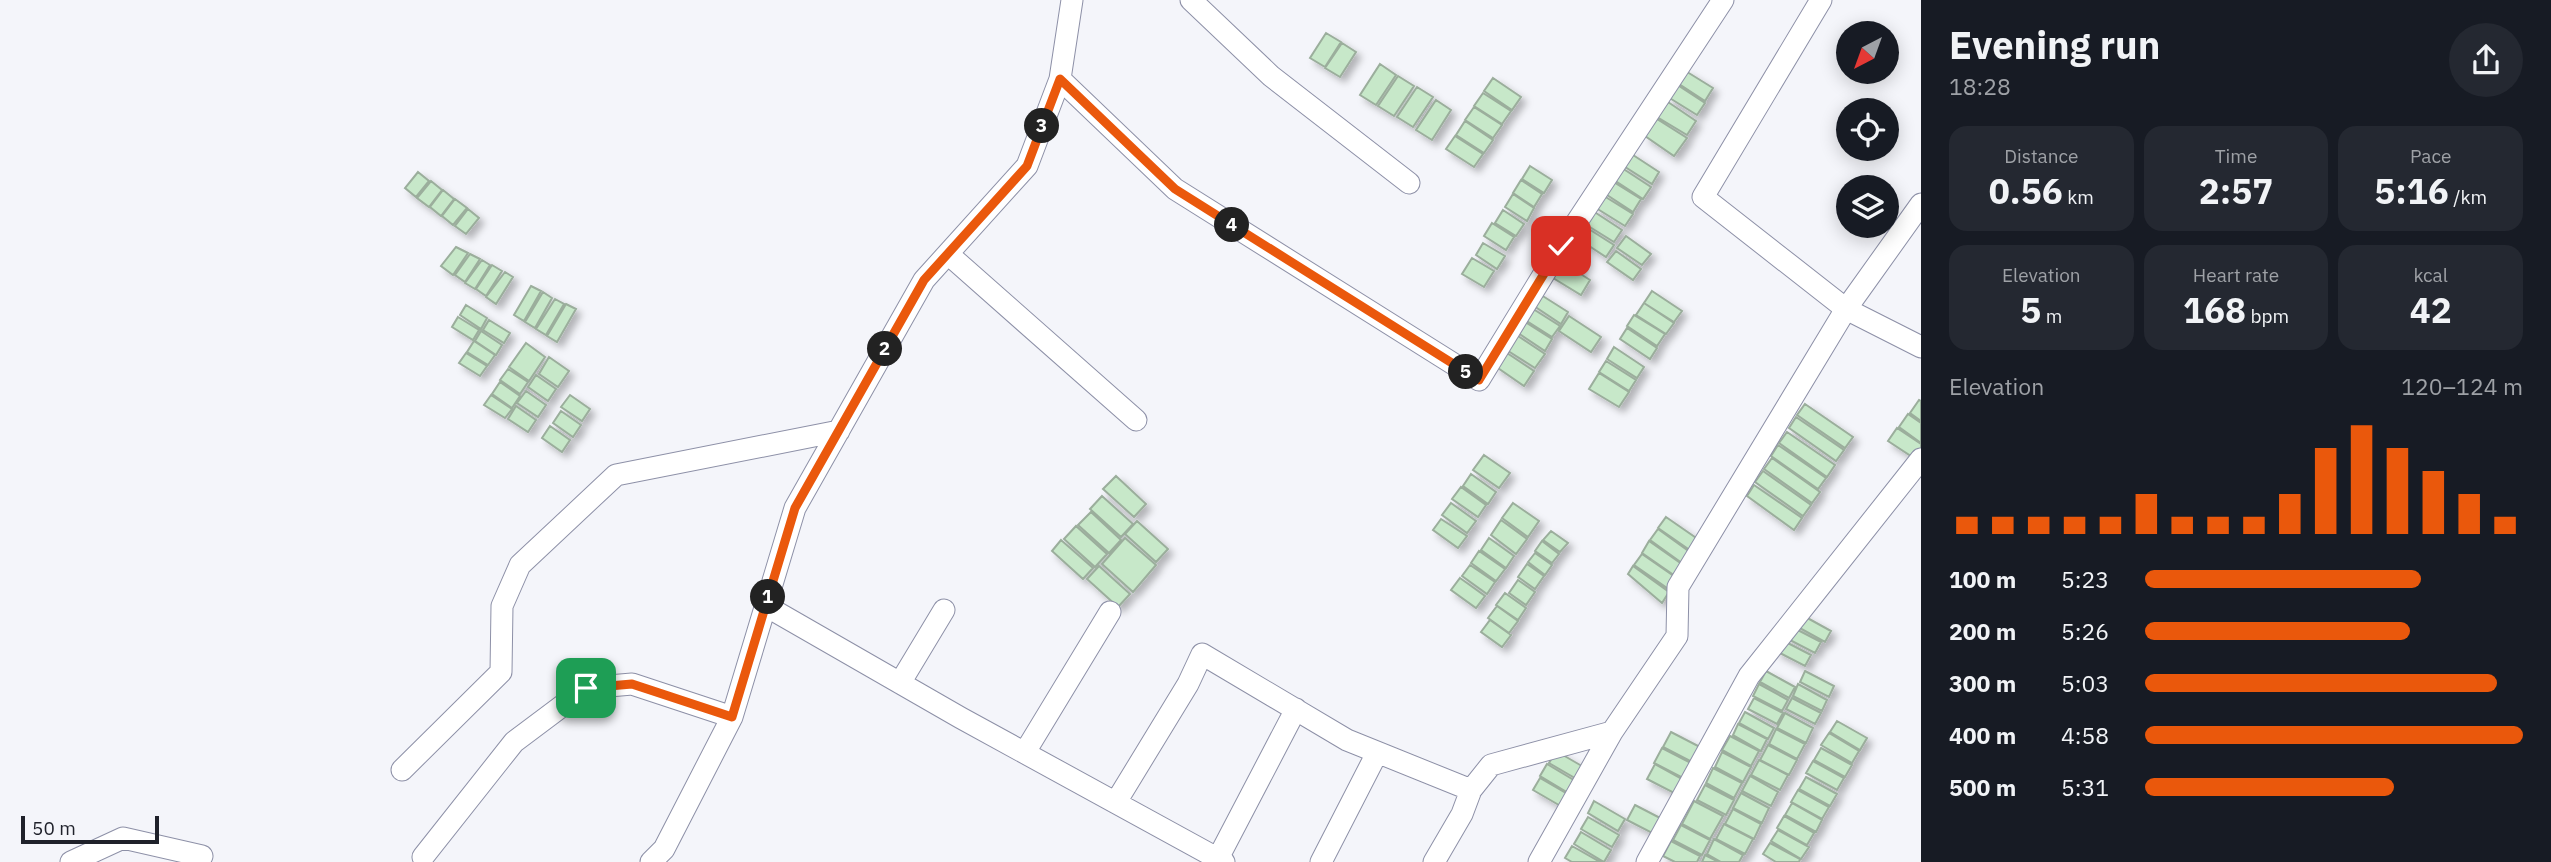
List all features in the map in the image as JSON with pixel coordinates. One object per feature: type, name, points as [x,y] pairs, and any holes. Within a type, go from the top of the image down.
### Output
[{"type":"street","points":[[651,862],[664,849],[732,717],[795,508],[924,280],[1027,166],[1060,79],[1072,0]]},
{"type":"street","points":[[1191,0],[1271,76],[1409,183]]},
{"type":"street","points":[[1060,79],[1175,189],[1479,380],[1561,246],[1723,0]]},
{"type":"street","points":[[1821,0],[1703,197],[1846,309],[1921,347]]},
{"type":"street","points":[[1539,862],[1612,732],[1677,636],[1678,587],[1846,309],[1921,204]]},
{"type":"street","points":[[948,254],[1136,420]]},
{"type":"street","points":[[402,770],[502,673],[502,606],[520,565],[616,475],[839,431]]},
{"type":"street","points":[[1647,862],[1749,676],[1921,459]]},
{"type":"street","points":[[766,606],[1219,861],[1296,709]]},
{"type":"street","points":[[900,683],[944,610]]},
{"type":"street","points":[[1025,752],[1110,612]]},
{"type":"street","points":[[1116,802],[1188,684],[1202,654],[1347,740],[1471,790]]},
{"type":"street","points":[[423,857],[514,742],[586,688],[632,684],[732,717]]},
{"type":"street","points":[[1434,862],[1462,814],[1471,790],[1491,765],[1612,732]]},
{"type":"street","points":[[1321,862],[1377,753]]},
{"type":"street","points":[[71,862],[123,838],[202,856]]},
{"type":"building","points":[[1326,33],[1341,42],[1325,67],[1310,58]]},
{"type":"building","points":[[1342,43],[1356,52],[1340,77],[1325,68]]},
{"type":"building","points":[[1380,64],[1396,75],[1376,105],[1360,95]]},
{"type":"building","points":[[1684,70],[1713,88],[1705,101],[1676,82]]},
{"type":"building","points":[[1398,76],[1414,86],[1394,116],[1378,106]]},
{"type":"building","points":[[1493,78],[1521,97],[1512,110],[1484,91]]},
{"type":"building","points":[[1676,84],[1705,103],[1697,115],[1668,97]]},
{"type":"building","points":[[1417,87],[1433,97],[1413,127],[1397,117]]},
{"type":"building","points":[[1483,93],[1511,111],[1502,124],[1474,106]]},
{"type":"building","points":[[1436,100],[1451,110],[1432,140],[1416,130]]},
{"type":"building","points":[[1668,102],[1696,121],[1687,135],[1657,117]]},
{"type":"building","points":[[1474,107],[1502,125],[1493,138],[1465,120]]},
{"type":"building","points":[[1657,119],[1687,138],[1674,156],[1645,136]]},
{"type":"building","points":[[1465,121],[1493,140],[1484,153],[1456,135]]},
{"type":"building","points":[[1455,136],[1483,154],[1474,167],[1446,149]]},
{"type":"building","points":[[1630,153],[1659,172],[1652,184],[1622,165]]},
{"type":"building","points":[[1530,166],[1552,180],[1544,193],[1522,179]]},
{"type":"building","points":[[1622,168],[1651,187],[1643,199],[1614,180]]},
{"type":"building","points":[[418,172],[429,181],[416,197],[405,188]]},
{"type":"building","points":[[1521,180],[1542,194],[1534,207],[1513,193]]},
{"type":"building","points":[[431,181],[442,190],[429,207],[417,198]]},
{"type":"building","points":[[1612,181],[1641,199],[1633,212],[1604,193]]},
{"type":"building","points":[[443,190],[454,199],[441,216],[430,207]]},
{"type":"building","points":[[1513,194],[1534,208],[1527,221],[1505,207]]},
{"type":"building","points":[[1604,196],[1633,214],[1625,226],[1596,208]]},
{"type":"building","points":[[455,199],[467,208],[453,225],[442,216]]},
{"type":"building","points":[[468,209],[479,218],[466,234],[455,226]]},
{"type":"building","points":[[1503,210],[1524,224],[1516,236],[1495,223]]},
{"type":"building","points":[[1593,211],[1622,230],[1614,242],[1585,224]]},
{"type":"building","points":[[1492,223],[1514,237],[1506,250],[1484,236]]},
{"type":"building","points":[[1584,226],[1614,245],[1606,257],[1577,238]]},
{"type":"building","points":[[1626,236],[1651,254],[1642,265],[1617,248]]},
{"type":"building","points":[[1483,243],[1505,256],[1497,269],[1476,255]]},
{"type":"building","points":[[456,247],[468,253],[453,275],[441,266]]},
{"type":"building","points":[[1616,251],[1641,269],[1633,280],[1607,262]]},
{"type":"building","points":[[470,254],[480,259],[465,282],[455,275]]},
{"type":"building","points":[[1472,258],[1494,271],[1484,287],[1462,274]]},
{"type":"building","points":[[482,260],[490,265],[475,289],[465,283]]},
{"type":"building","points":[[1562,262],[1590,280],[1581,295],[1553,278]]},
{"type":"building","points":[[492,265],[502,271],[486,296],[476,289]]},
{"type":"building","points":[[505,272],[513,277],[496,304],[486,297]]},
{"type":"building","points":[[531,286],[541,291],[524,321],[514,315]]},
{"type":"building","points":[[1652,291],[1682,311],[1674,322],[1644,303]]},
{"type":"building","points":[[543,292],[552,298],[535,328],[525,322]]},
{"type":"building","points":[[1538,293],[1568,312],[1561,324],[1531,304]]},
{"type":"building","points":[[555,299],[564,304],[546,335],[536,329]]},
{"type":"building","points":[[1644,303],[1674,323],[1666,334],[1636,315]]},
{"type":"building","points":[[566,304],[576,309],[557,342],[547,336]]},
{"type":"building","points":[[466,305],[487,318],[481,329],[460,315]]},
{"type":"building","points":[[1530,307],[1560,326],[1552,337],[1522,318]]},
{"type":"building","points":[[1634,315],[1665,334],[1657,346],[1627,326]]},
{"type":"building","points":[[1569,316],[1601,337],[1591,352],[1559,331]]},
{"type":"building","points":[[458,317],[479,330],[473,340],[452,327]]},
{"type":"building","points":[[489,320],[510,333],[504,343],[483,330]]},
{"type":"building","points":[[1522,320],[1552,339],[1545,351],[1515,331]]},
{"type":"building","points":[[1627,328],[1657,348],[1650,359],[1620,339]]},
{"type":"building","points":[[481,331],[502,345],[496,355],[475,341]]},
{"type":"building","points":[[1515,334],[1545,354],[1535,368],[1505,349]]},
{"type":"building","points":[[474,341],[495,355],[488,365],[467,352]]},
{"type":"building","points":[[526,343],[545,357],[529,381],[509,367]]},
{"type":"building","points":[[1614,347],[1644,367],[1637,378],[1607,359]]},
{"type":"building","points":[[1504,351],[1534,371],[1524,386],[1495,366]]},
{"type":"building","points":[[466,353],[487,366],[480,376],[459,363]]},
{"type":"building","points":[[549,357],[569,371],[558,387],[539,374]]},
{"type":"building","points":[[1606,361],[1636,380],[1629,391],[1599,372]]},
{"type":"building","points":[[508,369],[528,382],[520,394],[500,380]]},
{"type":"building","points":[[1599,373],[1629,392],[1619,407],[1589,389]]},
{"type":"building","points":[[536,375],[556,389],[548,401],[528,387]]},
{"type":"building","points":[[500,382],[520,396],[512,408],[492,394]]},
{"type":"building","points":[[526,391],[546,405],[538,417],[517,403]]},
{"type":"building","points":[[491,395],[512,409],[505,418],[484,405]]},
{"type":"building","points":[[570,395],[590,409],[582,421],[561,407]]},
{"type":"building","points":[[1919,400],[1921,401],[1921,421],[1910,413]]},
{"type":"building","points":[[1805,404],[1853,437],[1845,448],[1797,415]]},
{"type":"building","points":[[516,406],[536,420],[528,432],[508,419]]},
{"type":"building","points":[[561,411],[581,425],[573,437],[553,423]]},
{"type":"building","points":[[1908,414],[1921,423],[1921,443],[1899,427]]},
{"type":"building","points":[[1796,417],[1844,450],[1836,461],[1789,428]]},
{"type":"building","points":[[550,426],[570,440],[562,452],[542,438]]},
{"type":"building","points":[[1897,428],[1921,444],[1921,454],[1917,460],[1888,441]]},
{"type":"building","points":[[1787,432],[1835,465],[1827,477],[1779,443]]},
{"type":"building","points":[[1778,445],[1826,478],[1818,489],[1771,456]]},
{"type":"building","points":[[1484,455],[1510,473],[1499,488],[1473,470]]},
{"type":"building","points":[[1772,458],[1820,492],[1812,503],[1764,469]]},
{"type":"building","points":[[1763,471],[1811,505],[1803,516],[1755,482]]},
{"type":"building","points":[[1471,474],[1496,492],[1488,504],[1463,486]]},
{"type":"building","points":[[1116,476],[1146,504],[1134,517],[1103,489]]},
{"type":"building","points":[[1754,485],[1802,518],[1794,530],[1747,496]]},
{"type":"building","points":[[1461,487],[1486,505],[1478,517],[1452,499]]},
{"type":"building","points":[[1102,496],[1133,524],[1121,537],[1090,509]]},
{"type":"building","points":[[1451,503],[1476,521],[1467,533],[1442,515]]},
{"type":"building","points":[[1513,503],[1539,521],[1528,537],[1502,518]]},
{"type":"building","points":[[1091,512],[1121,540],[1109,553],[1078,525]]},
{"type":"building","points":[[1666,517],[1702,542],[1694,553],[1658,528]]},
{"type":"building","points":[[1441,519],[1467,536],[1458,548],[1433,530]]},
{"type":"building","points":[[1501,520],[1527,539],[1516,554],[1491,535]]},
{"type":"building","points":[[1137,521],[1168,549],[1156,562],[1125,534]]},
{"type":"building","points":[[1076,526],[1107,554],[1095,567],[1064,539]]},
{"type":"building","points":[[1658,529],[1694,555],[1686,566],[1650,540]]},
{"type":"building","points":[[1551,531],[1568,543],[1560,552],[1543,540]]},
{"type":"building","points":[[1125,538],[1156,565],[1133,592],[1102,564]]},
{"type":"building","points":[[1489,538],[1514,556],[1506,568],[1481,550]]},
{"type":"building","points":[[1061,540],[1093,568],[1083,579],[1052,551]]},
{"type":"building","points":[[1542,541],[1559,554],[1552,563],[1535,551]]},
{"type":"building","points":[[1649,541],[1686,567],[1678,578],[1642,553]]},
{"type":"building","points":[[1479,551],[1505,569],[1496,581],[1471,563]]},
{"type":"building","points":[[1535,553],[1552,565],[1545,575],[1528,562]]},
{"type":"building","points":[[1642,554],[1678,579],[1670,590],[1634,565]]},
{"type":"building","points":[[1527,564],[1544,576],[1535,589],[1518,577]]},
{"type":"building","points":[[1470,565],[1495,582],[1487,594],[1462,576]]},
{"type":"building","points":[[1099,566],[1130,594],[1118,607],[1087,579]]},
{"type":"building","points":[[1633,566],[1669,592],[1662,603],[1628,574]]},
{"type":"building","points":[[1460,578],[1485,596],[1476,608],[1451,590]]},
{"type":"building","points":[[1518,580],[1535,592],[1526,605],[1509,593]]},
{"type":"building","points":[[1505,593],[1526,608],[1518,620],[1496,605]]},
{"type":"building","points":[[1497,606],[1518,621],[1509,633],[1488,618]]},
{"type":"building","points":[[1802,615],[1831,631],[1825,642],[1796,626]]},
{"type":"building","points":[[1490,620],[1511,635],[1502,647],[1481,632]]},
{"type":"building","points":[[1792,627],[1821,642],[1815,653],[1786,638]]},
{"type":"building","points":[[1782,640],[1811,655],[1805,666],[1776,651]]},
{"type":"building","points":[[1766,671],[1795,687],[1789,698],[1760,682]]},
{"type":"building","points":[[1805,671],[1834,686],[1829,697],[1800,682]]},
{"type":"building","points":[[1759,684],[1788,700],[1782,711],[1753,696]]},
{"type":"building","points":[[1798,684],[1827,700],[1822,711],[1793,696]]},
{"type":"building","points":[[1754,698],[1783,713],[1777,724],[1748,709]]},
{"type":"building","points":[[1792,698],[1821,713],[1815,724],[1786,709]]},
{"type":"building","points":[[1745,712],[1774,728],[1768,739],[1739,723]]},
{"type":"building","points":[[1785,713],[1813,728],[1806,743],[1777,728]]},
{"type":"building","points":[[1837,721],[1867,738],[1860,750],[1830,732]]},
{"type":"building","points":[[1738,724],[1767,739],[1761,751],[1733,735]]},
{"type":"building","points":[[1776,729],[1805,744],[1797,759],[1769,744]]},
{"type":"building","points":[[1671,732],[1700,747],[1692,762],[1663,747]]},
{"type":"building","points":[[1829,733],[1859,751],[1852,763],[1821,745]]},
{"type":"building","points":[[1730,736],[1759,751],[1751,766],[1722,750]]},
{"type":"building","points":[[1768,745],[1797,760],[1789,775],[1760,760]]},
{"type":"building","points":[[1662,748],[1691,763],[1683,778],[1654,763]]},
{"type":"building","points":[[1821,748],[1852,765],[1845,777],[1814,760]]},
{"type":"building","points":[[1556,751],[1587,769],[1580,781],[1549,763]]},
{"type":"building","points":[[1722,752],[1751,767],[1743,782],[1715,767]]},
{"type":"building","points":[[1759,760],[1788,775],[1780,790],[1751,775]]},
{"type":"building","points":[[1813,761],[1844,778],[1837,790],[1806,773]]},
{"type":"building","points":[[1547,764],[1577,782],[1570,794],[1540,776]]},
{"type":"building","points":[[1655,764],[1684,780],[1676,794],[1647,779]]},
{"type":"building","points":[[1713,768],[1742,783],[1734,798],[1706,783]]},
{"type":"building","points":[[1750,776],[1778,792],[1771,806],[1742,791]]},
{"type":"building","points":[[1806,777],[1837,794],[1830,806],[1799,789]]},
{"type":"building","points":[[1540,778],[1571,796],[1564,808],[1533,790]]},
{"type":"building","points":[[1705,785],[1734,800],[1726,815],[1697,800]]},
{"type":"building","points":[[1798,790],[1829,807],[1822,819],[1791,802]]},
{"type":"building","points":[[1741,793],[1769,808],[1762,823],[1733,808]]},
{"type":"building","points":[[1594,801],[1625,819],[1618,831],[1588,813]]},
{"type":"building","points":[[1694,801],[1723,816],[1710,839],[1682,824]]},
{"type":"building","points":[[1792,803],[1822,820],[1816,832],[1785,815]]},
{"type":"building","points":[[1635,805],[1664,820],[1656,835],[1627,820]]},
{"type":"building","points":[[1733,809],[1761,824],[1754,839],[1725,824]]},
{"type":"building","points":[[1784,816],[1814,833],[1807,845],[1777,828]]},
{"type":"building","points":[[1588,817],[1619,835],[1612,847],[1581,829]]},
{"type":"building","points":[[1724,824],[1753,839],[1745,854],[1716,839]]},
{"type":"building","points":[[1681,825],[1710,840],[1702,855],[1673,840]]},
{"type":"building","points":[[1778,830],[1809,847],[1801,859],[1771,841]]},
{"type":"building","points":[[1581,832],[1611,850],[1604,862],[1574,844]]},
{"type":"building","points":[[1714,839],[1743,855],[1739,862],[1721,862],[1707,854]]},
{"type":"building","points":[[1671,841],[1700,856],[1697,862],[1675,862],[1663,856]]},
{"type":"building","points":[[1770,843],[1800,859],[1799,862],[1776,862],[1763,854]]},
{"type":"building","points":[[1572,846],[1600,862],[1572,862],[1565,858]]},
{"type":"building","points":[[1705,855],[1719,862],[1702,862]]},
{"type":"route","points":[[586,688],[632,684],[732,717],[795,508],[924,280],[1027,166],[1060,79],[1175,189],[1479,380],[1561,246]]}]
